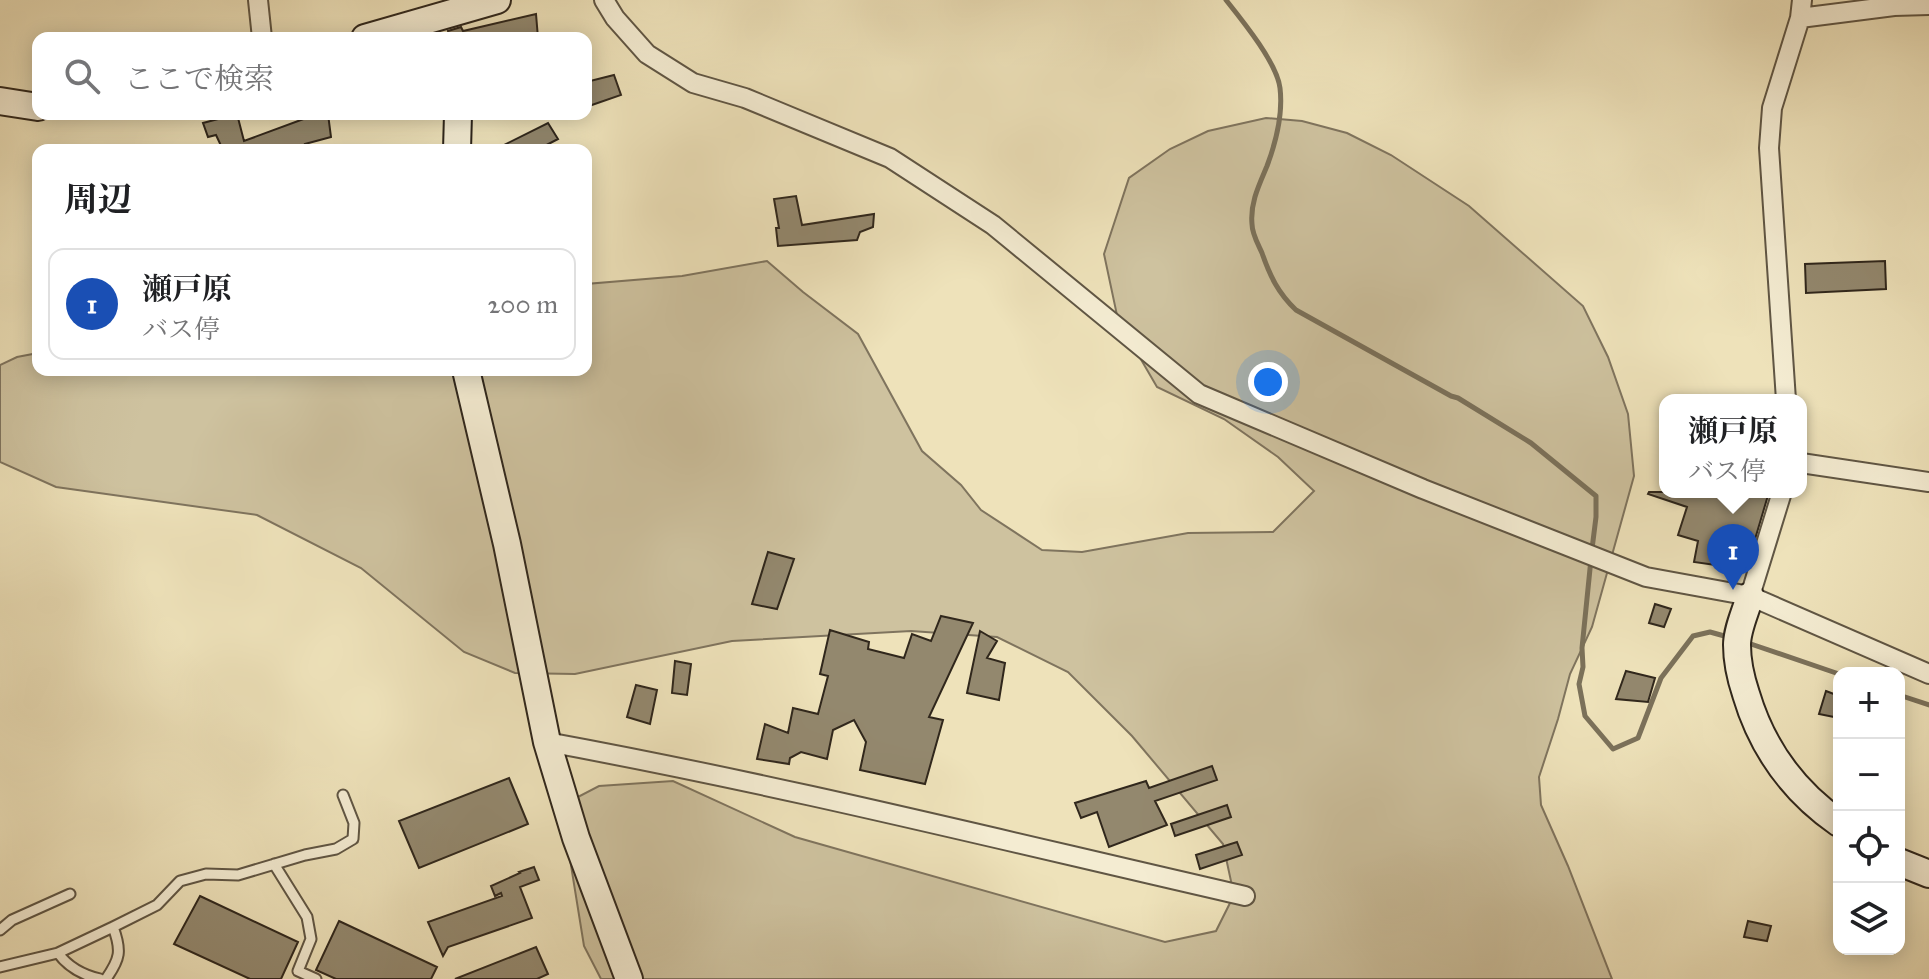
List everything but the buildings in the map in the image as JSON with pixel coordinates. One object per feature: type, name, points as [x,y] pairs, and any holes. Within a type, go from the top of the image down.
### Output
[{"type":"street","points":[[258,0],[261,32]]},
{"type":"street","points":[[386,32],[497,0]]},
{"type":"street","points":[[604,0],[615,18],[647,54],[693,83],[745,98],[890,158],[993,225],[1199,394],[1423,489],[1646,577],[1750,596],[1929,674]]},
{"type":"street","points":[[1786,394],[1769,148],[1772,108],[1801,9],[1929,5]]},
{"type":"street","points":[[0,101],[32,106]]},
{"type":"street","points":[[457,144],[458,120]]},
{"type":"street","points":[[467,376],[507,544],[547,742],[576,838],[629,979]]},
{"type":"street","points":[[1807,464],[1929,482]]},
{"type":"street","points":[[1780,498],[1739,636],[1742,679],[1753,716],[1771,753],[1808,799],[1833,818]]},
{"type":"street","points":[[547,742],[843,802],[1245,896]]},
{"type":"street","points":[[1905,864],[1929,874]]},
{"type":"lane","points":[[0,966],[58,953],[157,905],[180,881],[206,874],[238,875],[336,849],[353,839],[354,823],[343,795]]},
{"type":"lane","points":[[274,864],[307,917],[311,939],[298,971],[316,979]]},
{"type":"lane","points":[[0,930],[12,920],[70,894]]},
{"type":"lane","points":[[58,953],[63,961],[86,976],[103,979],[117,963],[117,939],[113,927]]},
{"type":"shaded area","points":[[1266,118],[1302,121],[1347,133],[1391,155],[1469,206],[1583,306],[1608,357],[1628,414],[1634,476],[1592,627],[1570,674],[1539,777],[1541,805],[1612,979],[601,979],[584,946],[564,822],[574,799],[599,786],[673,781],[795,837],[1165,942],[1216,931],[1234,895],[1223,844],[1132,736],[1068,672],[997,637],[911,631],[732,641],[575,674],[515,673],[464,652],[361,568],[257,515],[56,487],[0,462],[0,365],[17,357],[32,354],[32,376],[592,376],[592,284],[682,276],[767,261],[858,334],[922,451],[961,485],[981,510],[1042,550],[1082,552],[1188,533],[1273,532],[1314,491],[1278,457],[1224,419],[1157,387],[1118,320],[1104,254],[1129,178],[1170,149],[1208,131]]},
{"type":"waterway","points":[[1226,0],[1266,54],[1280,88],[1276,137],[1252,209],[1254,235],[1279,291],[1296,310],[1458,398],[1531,443],[1596,496],[1592,549]]},
{"type":"waterway","points":[[1591,559],[1579,684],[1585,716],[1613,749],[1638,738],[1661,678],[1693,636],[1710,632],[1728,637]]},
{"type":"waterway","points":[[1745,642],[1833,672]]},
{"type":"waterway","points":[[1905,697],[1929,705]]},
{"type":"place","name":"瀬戸原","points":[[1733,590]]}]
